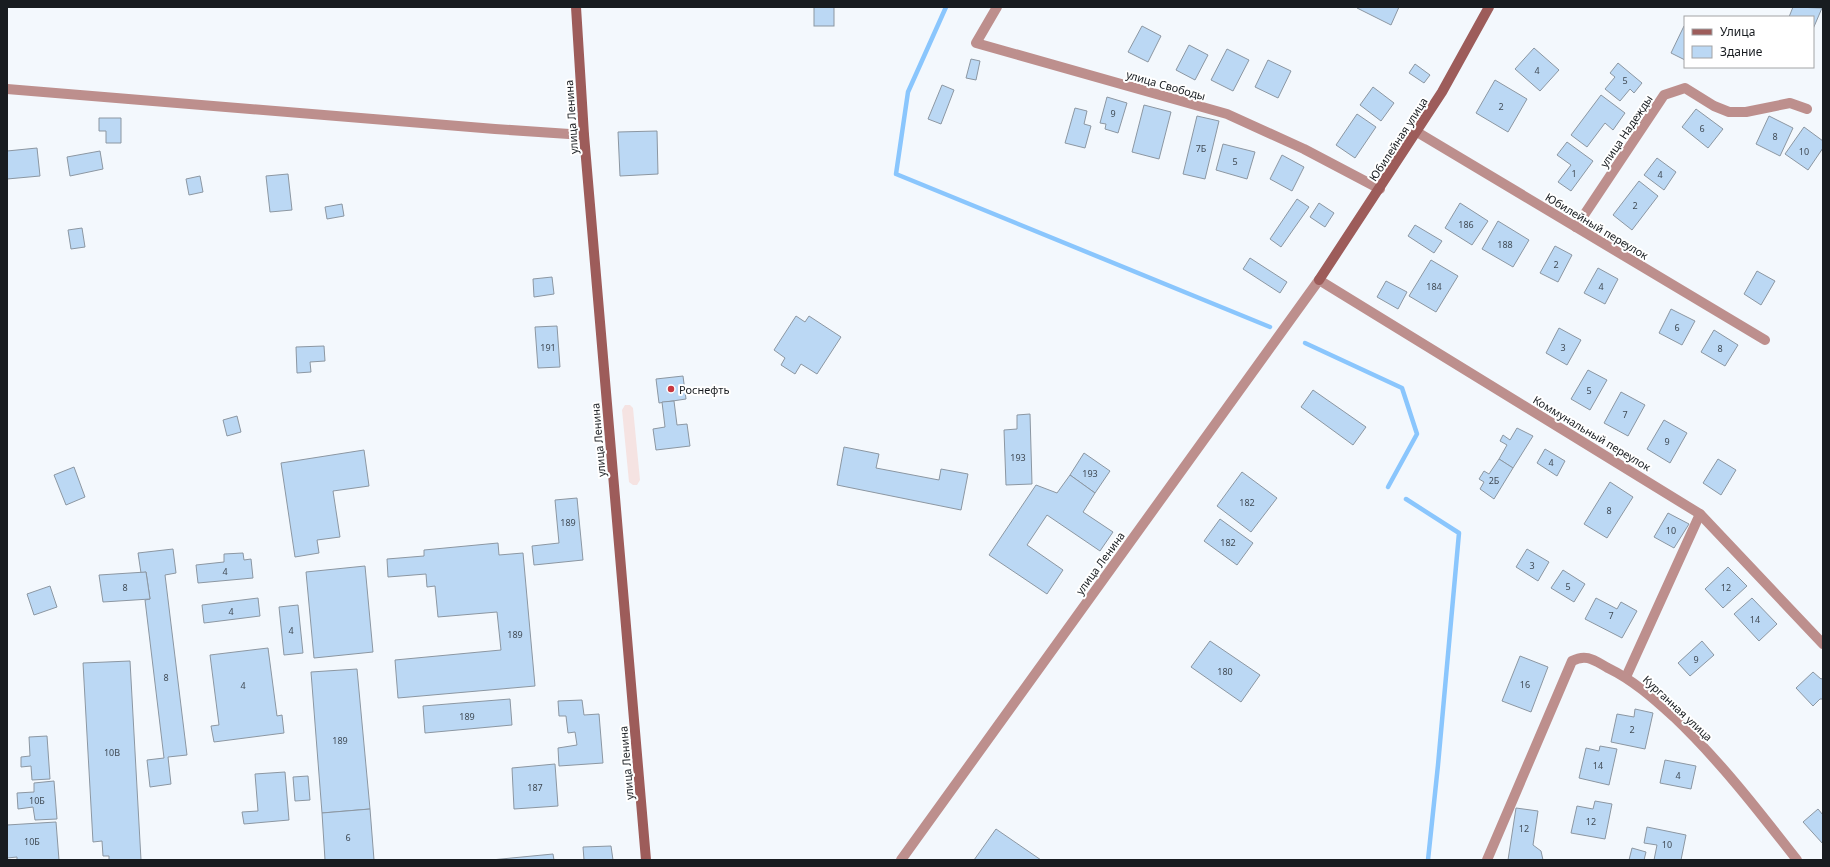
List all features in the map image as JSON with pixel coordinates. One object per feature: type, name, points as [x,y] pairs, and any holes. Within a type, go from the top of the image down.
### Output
[{"type":"main road","name":"Юбилейная улица","points":[[1319,280],[1380,189],[1442,92],[1489,7]]},
{"type":"main road","name":"улица Ленина","points":[[577,12],[584,135],[646,860]]},
{"type":"street","name":"улица Свободы","points":[[997,7],[976,43],[1227,114],[1304,149],[1380,189]]},
{"type":"street","name":"улица Надежды","points":[[1576,227],[1664,95],[1685,88],[1714,106],[1729,112],[1746,112],[1790,103],[1807,109]]},
{"type":"street","points":[[7,89],[584,135]]},
{"type":"street","name":"Юбилейный переулок","points":[[1416,132],[1765,340]]},
{"type":"street","name":"Коммунальный переулок","points":[[1319,280],[1700,514],[1823,644]]},
{"type":"street","name":"улица Ленина","points":[[901,860],[1319,280]]},
{"type":"street","points":[[1626,677],[1700,514]]},
{"type":"street","name":"Курганная улица","points":[[1487,860],[1572,661],[1579,657],[1588,657],[1626,677],[1662,707],[1724,768],[1797,860]]},
{"type":"shaded area","points":[[625,405],[630,405],[633,408],[640,480],[637,485],[633,485],[629,482],[622,410]]},
{"type":"building","points":[[814,7],[834,7],[834,26],[814,26]]},
{"type":"building","points":[[1357,7],[1399,7],[1391,25]]},
{"type":"building","points":[[1793,7],[1822,8],[1814,27],[1814,16],[1789,16]]},
{"type":"building","points":[[1142,26],[1161,36],[1148,62],[1128,52]]},
{"type":"building","points":[[1684,26],[1684,60],[1671,53]]},
{"type":"building","points":[[1189,45],[1208,55],[1195,80],[1176,70]]},
{"type":"building","points":[[1534,48],[1559,70],[1540,91],[1515,69]]},
{"type":"building","points":[[1227,49],[1249,60],[1233,91],[1211,80]]},
{"type":"building","points":[[971,59],[980,61],[976,80],[966,78]]},
{"type":"building","points":[[1268,60],[1291,71],[1278,98],[1255,87]]},
{"type":"building","points":[[1618,63],[1642,83],[1634,93],[1630,89],[1620,101],[1605,89],[1615,77],[1610,73]]},
{"type":"building","points":[[1415,64],[1430,75],[1424,83],[1409,73]]},
{"type":"building","points":[[1495,80],[1527,99],[1508,132],[1476,113]]},
{"type":"building","points":[[942,85],[954,90],[941,124],[928,119]]},
{"type":"building","points":[[1373,87],[1394,103],[1381,121],[1360,105]]},
{"type":"building","points":[[1601,95],[1625,113],[1613,130],[1605,123],[1587,147],[1571,135]]},
{"type":"building","points":[[1107,97],[1127,103],[1118,133],[1105,129],[1106,124],[1100,123]]},
{"type":"building","points":[[1144,105],[1171,112],[1159,159],[1132,152]]},
{"type":"building","points":[[1075,108],[1087,111],[1084,124],[1091,126],[1085,148],[1065,143]]},
{"type":"building","points":[[1696,109],[1723,129],[1708,148],[1682,127]]},
{"type":"building","points":[[1357,114],[1376,127],[1355,158],[1336,145]]},
{"type":"building","points":[[1197,116],[1219,121],[1205,179],[1183,174]]},
{"type":"building","points":[[1769,116],[1793,128],[1780,156],[1756,144]]},
{"type":"building","points":[[99,118],[121,118],[121,143],[106,143],[106,131],[99,131]]},
{"type":"building","points":[[1804,127],[1823,141],[1823,148],[1808,170],[1785,154]]},
{"type":"building","points":[[657,131],[658,174],[620,176],[618,132]]},
{"type":"building","points":[[1567,142],[1593,161],[1571,191],[1558,182],[1571,165],[1557,155]]},
{"type":"building","points":[[1223,144],[1255,152],[1247,179],[1216,170]]},
{"type":"building","points":[[37,148],[40,176],[7,179],[7,151]]},
{"type":"building","points":[[100,151],[103,169],[70,176],[67,157]]},
{"type":"building","points":[[1282,155],[1304,167],[1292,191],[1270,179]]},
{"type":"building","points":[[1657,158],[1676,172],[1664,190],[1644,175]]},
{"type":"building","points":[[288,174],[292,210],[270,212],[266,176]]},
{"type":"building","points":[[200,176],[203,192],[189,195],[186,179]]},
{"type":"building","points":[[1639,181],[1658,196],[1632,230],[1613,215]]},
{"type":"building","points":[[1297,199],[1309,207],[1281,247],[1270,239]]},
{"type":"building","points":[[1319,203],[1334,213],[1325,227],[1310,217]]},
{"type":"building","points":[[1460,203],[1488,221],[1472,245],[1445,228]]},
{"type":"building","points":[[342,204],[344,216],[327,219],[325,207]]},
{"type":"building","points":[[1498,221],[1529,240],[1513,267],[1482,249]]},
{"type":"building","points":[[1415,225],[1442,241],[1434,253],[1408,236]]},
{"type":"building","points":[[82,228],[85,247],[71,249],[68,230]]},
{"type":"building","points":[[1555,246],[1572,255],[1558,282],[1540,273]]},
{"type":"building","points":[[1250,258],[1287,282],[1280,293],[1243,269]]},
{"type":"building","points":[[1431,260],[1458,276],[1436,312],[1409,296]]},
{"type":"building","points":[[1598,268],[1618,279],[1605,304],[1584,293]]},
{"type":"building","points":[[1757,271],[1775,281],[1761,305],[1744,294]]},
{"type":"building","points":[[552,277],[554,294],[534,297],[533,279]]},
{"type":"building","points":[[1386,281],[1407,292],[1398,309],[1377,297]]},
{"type":"building","points":[[1671,309],[1695,321],[1682,345],[1659,333]]},
{"type":"building","points":[[796,316],[805,322],[809,316],[841,337],[817,374],[801,364],[795,374],[781,365],[785,358],[774,350]]},
{"type":"building","points":[[557,326],[560,367],[538,368],[535,327]]},
{"type":"building","points":[[1559,328],[1581,340],[1567,365],[1546,353]]},
{"type":"building","points":[[1714,330],[1738,345],[1725,366],[1701,352]]},
{"type":"building","points":[[324,346],[325,361],[310,362],[311,372],[297,373],[296,347]]},
{"type":"building","points":[[1588,370],[1607,380],[1590,410],[1571,399]]},
{"type":"building","name":"Роснефть","points":[[683,376],[686,399],[659,403],[656,379]]},
{"type":"building","points":[[1313,390],[1366,427],[1353,445],[1301,407]]},
{"type":"building","points":[[1621,392],[1645,405],[1628,436],[1604,423]]},
{"type":"building","points":[[674,401],[677,425],[687,424],[690,446],[656,450],[653,429],[665,427],[662,402]]},
{"type":"building","points":[[1030,414],[1032,484],[1006,485],[1004,430],[1017,429],[1017,415]]},
{"type":"building","points":[[237,416],[241,432],[227,436],[223,420]]},
{"type":"building","points":[[1664,420],[1687,433],[1670,463],[1647,449]]},
{"type":"building","points":[[1517,428],[1533,436],[1513,468],[1499,459],[1507,445],[1500,441],[1503,435],[1510,440]]},
{"type":"building","points":[[844,447],[879,454],[876,468],[939,480],[941,469],[968,474],[961,510],[837,485]]},
{"type":"building","points":[[1545,449],[1565,461],[1557,476],[1537,463]]},
{"type":"building","points":[[364,450],[369,486],[333,491],[340,537],[317,540],[319,553],[295,557],[281,463]]},
{"type":"building","points":[[1084,453],[1110,471],[1095,493],[1070,475]]},
{"type":"building","points":[[1499,459],[1513,468],[1494,499],[1480,489],[1484,482],[1479,479],[1484,471],[1489,474]]},
{"type":"building","points":[[1718,459],[1736,470],[1721,495],[1703,483]]},
{"type":"building","points":[[74,467],[85,497],[66,505],[54,475]]},
{"type":"building","points":[[1242,472],[1277,498],[1251,532],[1217,506]]},
{"type":"building","points":[[1070,475],[1095,493],[1083,512],[1113,532],[1100,551],[1047,515],[1027,545],[1063,570],[1047,594],[989,555],[1036,485],[1057,493]]},
{"type":"building","points":[[1610,482],[1633,497],[1607,538],[1584,524]]},
{"type":"building","points":[[577,498],[583,560],[534,565],[532,546],[559,543],[555,500]]},
{"type":"building","points":[[1668,513],[1689,524],[1674,548],[1654,537]]},
{"type":"building","points":[[1220,519],[1253,543],[1237,565],[1204,541]]},
{"type":"building","points":[[498,543],[499,555],[523,553],[535,686],[398,698],[395,660],[501,650],[497,612],[438,617],[435,586],[427,587],[426,574],[388,577],[387,559],[424,556],[424,550]]},
{"type":"building","points":[[173,549],[176,573],[165,575],[187,755],[168,757],[171,784],[150,787],[147,760],[164,758],[145,600],[150,599],[146,572],[141,573],[138,553]]},
{"type":"building","points":[[1527,549],[1549,562],[1538,581],[1516,567]]},
{"type":"building","points":[[243,553],[244,560],[251,559],[253,578],[198,583],[196,565],[224,562],[224,554]]},
{"type":"building","points":[[365,566],[373,652],[314,658],[306,572]]},
{"type":"building","points":[[1728,567],[1747,586],[1723,608],[1705,589]]},
{"type":"building","points":[[1563,570],[1585,584],[1574,602],[1551,588]]},
{"type":"building","points":[[146,572],[150,599],[103,602],[99,575]]},
{"type":"building","points":[[50,586],[57,607],[34,615],[27,594]]},
{"type":"building","points":[[258,598],[260,616],[204,623],[202,605]]},
{"type":"building","points":[[1596,598],[1617,609],[1621,602],[1637,611],[1622,638],[1585,619]]},
{"type":"building","points":[[1752,598],[1777,624],[1759,641],[1734,614]]},
{"type":"building","points":[[298,605],[303,653],[284,655],[279,607]]},
{"type":"building","points":[[1210,641],[1260,675],[1241,702],[1191,667]]},
{"type":"building","points":[[1702,641],[1714,655],[1690,676],[1678,663]]},
{"type":"building","points":[[268,648],[277,716],[282,715],[284,733],[214,742],[211,726],[219,725],[210,655]]},
{"type":"building","points":[[1520,656],[1548,667],[1531,712],[1502,701]]},
{"type":"building","points":[[130,661],[141,860],[109,860],[109,856],[103,856],[102,841],[93,842],[83,663]]},
{"type":"building","points":[[357,669],[370,809],[322,813],[311,672]]},
{"type":"building","points":[[1813,672],[1821,679],[1823,678],[1823,699],[1820,699],[1813,706],[1796,688]]},
{"type":"building","points":[[510,699],[512,725],[425,733],[423,706]]},
{"type":"building","points":[[582,700],[584,715],[599,714],[603,763],[559,766],[558,748],[577,745],[575,732],[568,733],[566,716],[559,716],[558,701]]},
{"type":"building","points":[[1635,709],[1653,713],[1645,749],[1611,742],[1617,714],[1634,717]]},
{"type":"building","points":[[47,736],[50,779],[32,780],[31,766],[21,767],[21,757],[30,756],[29,737]]},
{"type":"building","points":[[1600,746],[1617,749],[1609,785],[1579,778],[1586,748],[1599,751]]},
{"type":"building","points":[[1665,760],[1696,766],[1691,789],[1660,783]]},
{"type":"building","points":[[555,764],[558,806],[514,809],[512,768]]},
{"type":"building","points":[[285,772],[289,820],[244,824],[242,812],[258,811],[255,774]]},
{"type":"building","points":[[308,776],[310,800],[295,801],[293,777]]},
{"type":"building","points":[[54,781],[57,819],[35,820],[33,807],[18,809],[17,793],[34,792],[34,783]]},
{"type":"building","points":[[1595,801],[1612,804],[1605,839],[1571,833],[1577,806],[1593,809]]},
{"type":"building","points":[[1516,808],[1538,811],[1533,845],[1541,851],[1543,860],[1508,860]]},
{"type":"building","points":[[370,809],[374,860],[325,860],[322,813]]},
{"type":"building","points":[[1818,809],[1823,815],[1823,844],[1803,822]]},
{"type":"building","points":[[56,822],[59,860],[17,860],[17,857],[7,858],[7,825]]},
{"type":"building","points":[[1647,827],[1686,835],[1681,860],[1654,860],[1657,845],[1644,843]]},
{"type":"building","points":[[996,829],[1041,860],[974,860]]},
{"type":"building","points":[[611,846],[613,860],[584,860],[583,847]]},
{"type":"building","points":[[1632,848],[1646,852],[1644,860],[1629,860]]},
{"type":"building","points":[[553,854],[554,860],[491,860]]},
{"type":"waterway","points":[[946,7],[908,92],[896,174],[1270,327]]},
{"type":"waterway","points":[[1305,343],[1402,388],[1417,434],[1388,487]]},
{"type":"waterway","points":[[1406,499],[1459,533],[1428,860]]},
{"type":"place","name":"Роснефть","points":[[671,389]]}]
